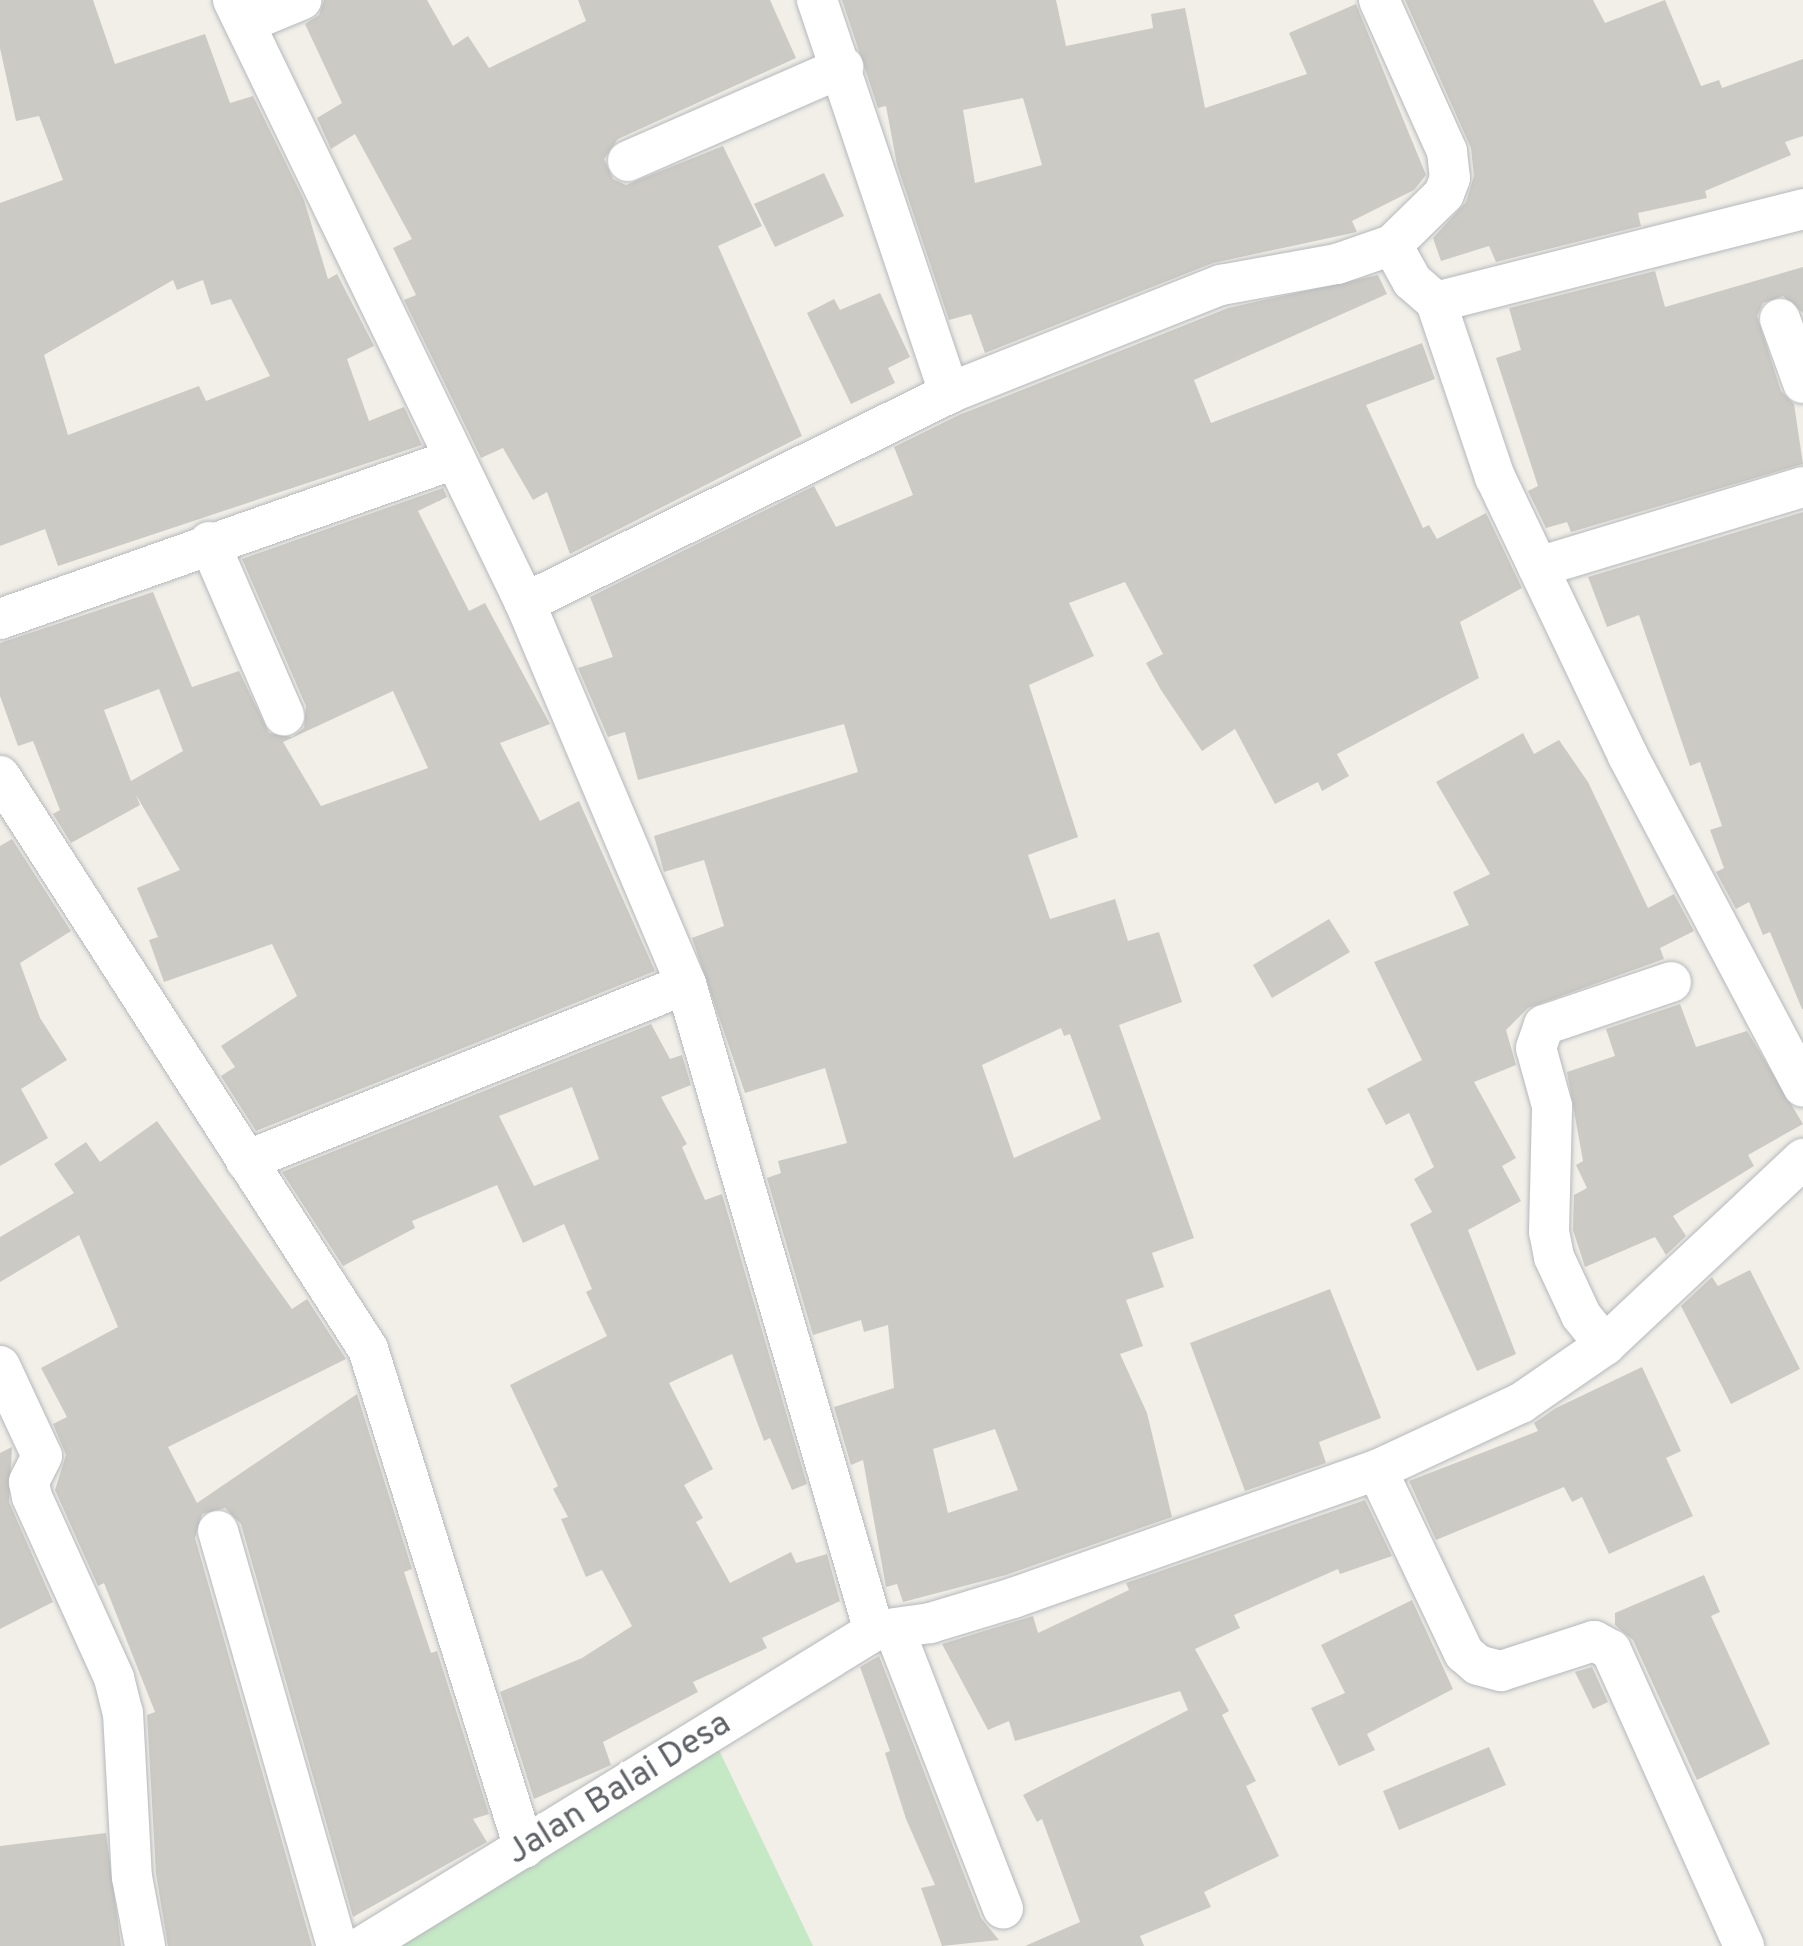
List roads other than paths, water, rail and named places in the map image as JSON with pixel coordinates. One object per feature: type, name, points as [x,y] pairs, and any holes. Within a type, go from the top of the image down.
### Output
[{"type":"street","points":[[300,0],[239,12],[451,460],[525,603],[686,984],[884,1630],[1004,1909]]},
{"type":"street","points":[[817,0],[949,393]]},
{"type":"street","points":[[525,603],[949,393],[1222,285],[1337,264],[1392,246],[1444,194],[1450,178],[1447,151],[1379,0]]},
{"type":"street","points":[[628,161],[842,68]]},
{"type":"street","points":[[1436,302],[1803,209]]},
{"type":"street","points":[[1392,246],[1412,281],[1436,302],[1495,477],[1628,756],[1803,1086]]},
{"type":"street","points":[[1780,318],[1803,384]]},
{"type":"street","points":[[0,619],[209,542],[451,460]]},
{"type":"street","points":[[1538,568],[1803,487]]},
{"type":"street","points":[[209,542],[284,715]]},
{"type":"street","points":[[0,776],[368,1349],[524,1848]]},
{"type":"street","points":[[1605,1345],[1582,1314],[1554,1257],[1549,1232],[1552,1106],[1536,1048],[1544,1025],[1670,982]]},
{"type":"street","points":[[246,1162],[686,984]]},
{"type":"street","name":"Jalan Balai Desa","points":[[363,1946],[884,1630],[1013,1598],[1378,1470],[1521,1403],[1605,1345],[1803,1159]]},
{"type":"street","points":[[0,1366],[42,1456],[29,1482],[32,1497],[114,1678],[123,1714],[132,1877],[145,1946]]},
{"type":"street","points":[[1378,1470],[1464,1652],[1478,1665],[1500,1672],[1594,1641],[1610,1650],[1744,1946]]},
{"type":"street","points":[[218,1531],[337,1946]]}]
